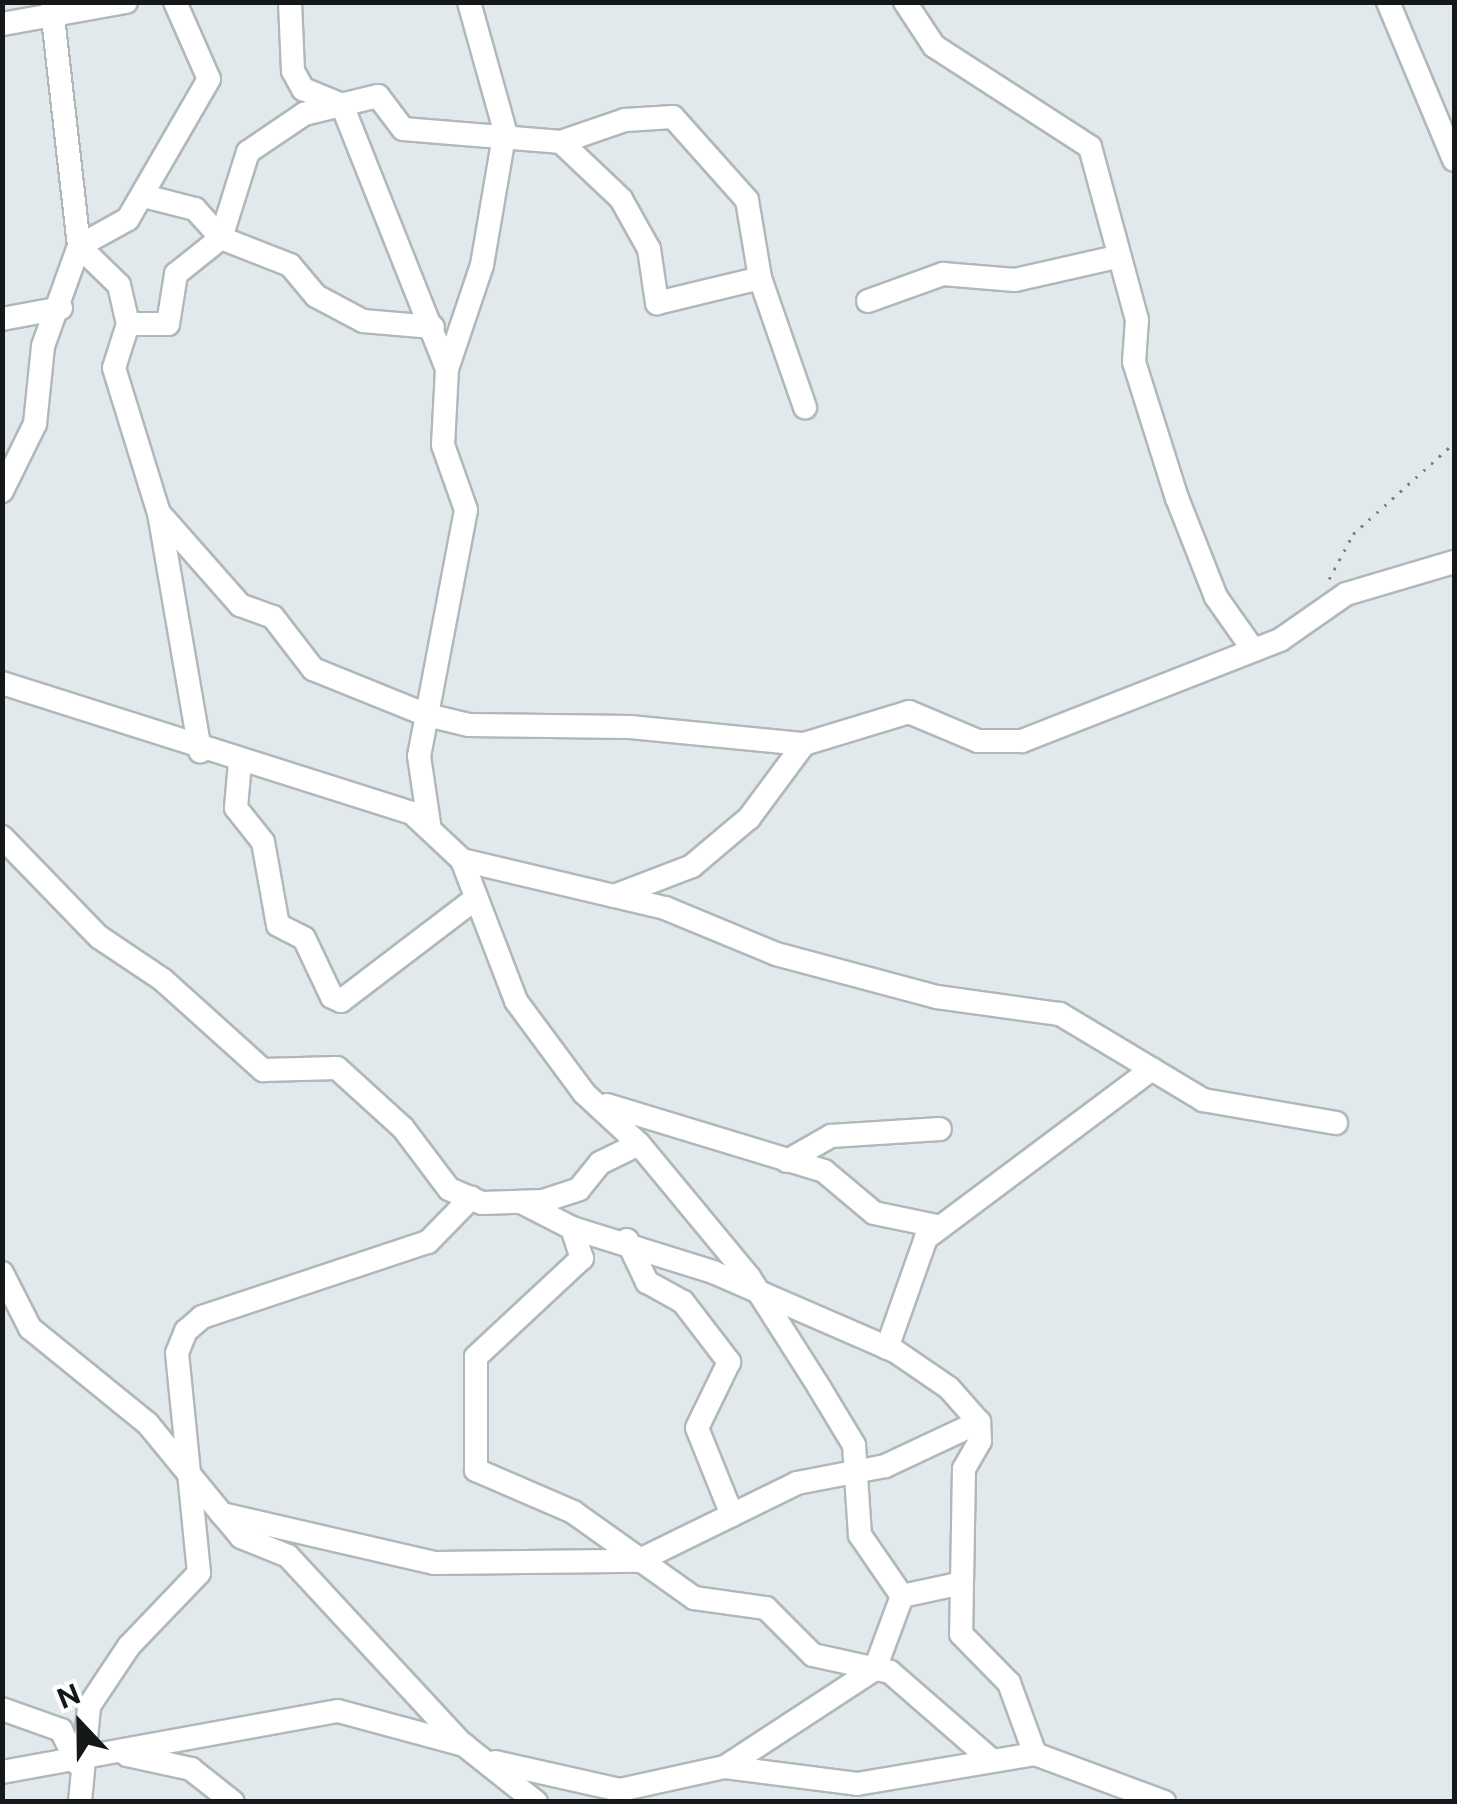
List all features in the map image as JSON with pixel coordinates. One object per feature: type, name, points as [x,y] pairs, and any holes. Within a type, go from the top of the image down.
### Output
[{"type":"street","points":[[2,24],[52,9],[126,2]]},
{"type":"street","points":[[79,246],[128,219],[144,196],[161,151],[209,79],[176,2]]},
{"type":"street","points":[[290,2],[294,71],[303,89],[342,105],[447,370]]},
{"type":"street","points":[[429,824],[419,756],[466,510],[443,444],[447,370],[482,265],[504,131],[469,2]]},
{"type":"street","points":[[905,2],[934,46],[1090,147],[1116,257],[1137,320],[1134,362],[1177,498],[1216,597],[1252,648]]},
{"type":"street","points":[[1388,2],[1454,160]]},
{"type":"street","points":[[2,491],[35,424],[44,346],[61,308],[79,246],[52,9]]},
{"type":"street","points":[[128,324],[168,324],[176,274],[221,238],[248,152],[286,123],[378,96],[403,129],[504,131],[561,142],[625,120],[674,117],[691,126],[747,200],[760,278],[805,407]]},
{"type":"street","points":[[561,142],[621,199],[649,250],[657,303],[760,278]]},
{"type":"street","points":[[144,196],[195,210],[221,238],[290,264],[316,296],[362,321],[433,327]]},
{"type":"street","points":[[79,246],[119,285],[128,324],[114,368],[158,513],[200,750]]},
{"type":"street","points":[[868,300],[943,274],[1015,280],[1116,257]]},
{"type":"street","points":[[2,319],[61,308]]},
{"type":"street","points":[[158,513],[240,605],[273,618],[314,669],[427,715],[469,725],[630,727],[804,744],[910,712],[978,741],[1022,740],[1280,640],[1313,612],[1395,575],[1454,562]]},
{"type":"street","points":[[2,684],[429,824],[462,860],[516,1001],[584,1093],[639,1144],[766,1302],[854,1445],[860,1535],[902,1596]]},
{"type":"street","points":[[614,896],[692,866],[749,818],[804,744]]},
{"type":"street","points":[[240,762],[236,808],[263,842],[278,924],[304,938],[317,982],[332,997],[341,1001],[476,898]]},
{"type":"street","points":[[2,837],[99,937],[164,980],[264,1070],[337,1068],[403,1128],[450,1189],[471,1198],[520,1202],[579,1188],[600,1162],[639,1144]]},
{"type":"street","points":[[462,860],[614,896],[937,997],[1060,1014],[1203,1100],[1336,1123]]},
{"type":"street","points":[[886,1348],[937,1226],[1152,1069]]},
{"type":"street","points":[[584,1093],[636,1119],[824,1171],[874,1213],[937,1226]]},
{"type":"street","points":[[787,1161],[831,1136],[940,1129]]},
{"type":"street","points":[[80,1802],[77,1763],[89,1706],[129,1646],[198,1574],[177,1353],[186,1331],[202,1317],[428,1242],[471,1198]]},
{"type":"street","points":[[520,1202],[572,1228],[627,1240],[766,1302],[886,1348],[948,1388],[979,1422],[980,1441],[964,1469],[958,1584],[961,1634],[1009,1683],[1035,1754]]},
{"type":"street","points":[[572,1228],[582,1258],[476,1356],[474,1465],[492,1483],[574,1512],[694,1598],[766,1608],[813,1655],[875,1669],[934,1706],[989,1758]]},
{"type":"street","points":[[627,1240],[647,1282],[683,1302],[729,1362],[698,1428],[732,1515]]},
{"type":"street","points":[[2,1273],[30,1328],[148,1424],[187,1479],[240,1537],[288,1556],[464,1745],[536,1802]]},
{"type":"street","points":[[222,1514],[434,1563],[638,1561],[797,1484],[858,1472],[979,1422]]},
{"type":"street","points":[[902,1596],[958,1584]]},
{"type":"street","points":[[725,1768],[875,1669],[902,1596]]},
{"type":"street","points":[[2,1710],[61,1730],[77,1763]]},
{"type":"street","points":[[2,1772],[77,1763],[338,1711],[464,1745]]},
{"type":"street","points":[[119,1754],[190,1769],[233,1802]]},
{"type":"street","points":[[487,1760],[620,1790],[725,1768],[858,1784],[989,1758],[1035,1754],[1164,1802]]},
{"type":"path","points":[[1313,612],[1353,534],[1454,443]]}]
